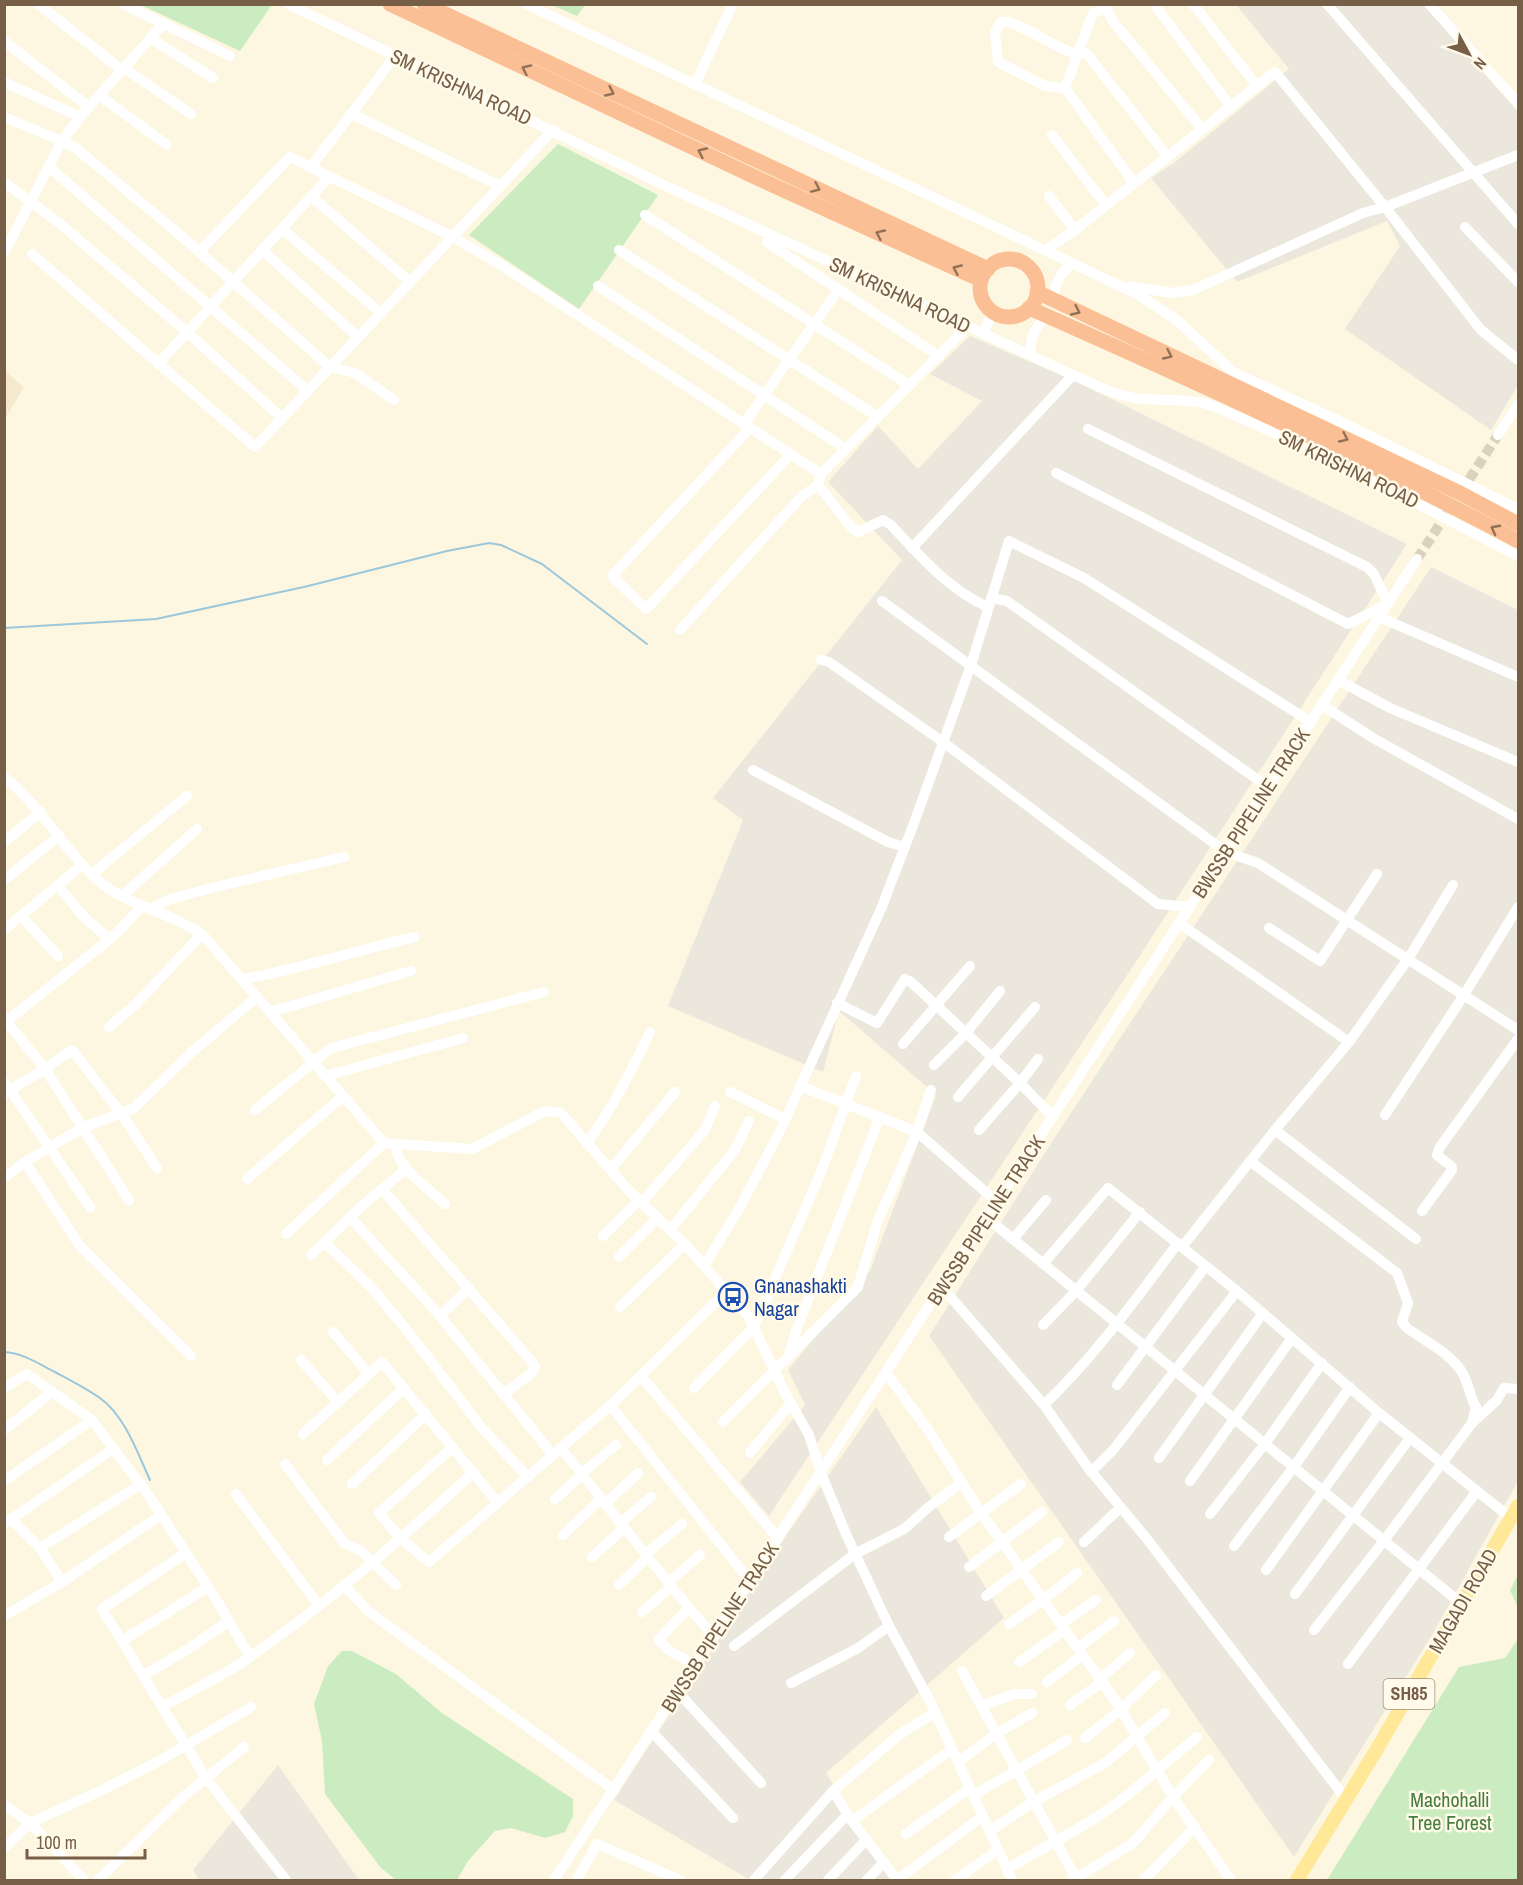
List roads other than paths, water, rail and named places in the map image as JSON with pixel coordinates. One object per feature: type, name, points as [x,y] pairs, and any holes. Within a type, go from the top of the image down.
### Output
[{"type":"highway","points":[[390,4],[984,275]]},
{"type":"highway","points":[[424,4],[759,171]]},
{"type":"highway","points":[[1003,260],[1020,262],[1033,273],[1037,284],[1034,301],[1021,314],[1009,317],[993,312],[981,296],[984,275],[1003,260]]},
{"type":"highway","name":"SM KRISHNA ROAD","points":[[1037,292],[1475,509],[1518,524]]},
{"type":"highway","name":"SM KRISHNA ROAD","points":[[1029,308],[1289,427],[1449,496]]},
{"type":"highway","name":"SM KRISHNA ROAD","points":[[1475,509],[1518,541]]},
{"type":"main road","name":"MAGADI ROAD","points":[[1297,1881],[1516,1516]]},
{"type":"main road","name":"MAGADI ROAD","points":[[1307,1881],[1516,1516]]},
{"type":"street","points":[[38,4],[123,69],[191,114]]},
{"type":"street","points":[[123,4],[230,56]]},
{"type":"street","name":"SM KRISHNA ROAD","points":[[288,4],[668,187],[1112,393],[1209,404],[1316,451],[1449,496]]},
{"type":"street","name":"SM KRISHNA ROAD","points":[[526,4],[1139,295],[1168,313],[1233,372],[1475,509],[1518,556]]},
{"type":"street","points":[[695,84],[733,4]]},
{"type":"street","points":[[1193,4],[1257,86]]},
{"type":"street","points":[[1327,4],[1518,224]]},
{"type":"street","points":[[1429,4],[1518,103]]},
{"type":"street","points":[[1065,88],[1093,13],[1107,8],[1112,20],[1202,129]]},
{"type":"street","points":[[1157,8],[1231,107]]},
{"type":"street","points":[[1134,183],[1065,88],[1045,86],[998,62],[996,40],[998,25],[1004,21],[1014,23],[1070,52],[1087,54],[1168,157]]},
{"type":"street","points":[[4,253],[62,141],[80,117],[164,23]]},
{"type":"street","points":[[150,38],[213,78]]},
{"type":"street","points":[[4,41],[89,107]]},
{"type":"street","points":[[310,168],[395,56]]},
{"type":"street","points":[[1046,250],[1075,230],[1275,72],[1481,330],[1518,360]]},
{"type":"street","points":[[4,82],[80,117]]},
{"type":"street","points":[[99,96],[167,145]]},
{"type":"street","points":[[352,114],[500,186]]},
{"type":"street","points":[[4,117],[77,149],[330,367],[355,373],[394,399]]},
{"type":"street","points":[[32,254],[255,447],[553,130]]},
{"type":"street","points":[[1053,135],[1106,205]]},
{"type":"street","points":[[1116,284],[1171,293],[1193,290],[1364,213],[1518,156]]},
{"type":"street","points":[[199,252],[290,157],[453,237],[501,265],[821,474]]},
{"type":"street","points":[[49,167],[308,391]]},
{"type":"street","points":[[158,364],[329,177]]},
{"type":"street","points":[[4,182],[32,201],[187,332],[282,418]]},
{"type":"street","points":[[311,196],[410,282]]},
{"type":"street","points":[[1049,196],[1075,230]]},
{"type":"street","points":[[645,215],[909,385]]},
{"type":"street","points":[[1465,227],[1518,282]]},
{"type":"street","points":[[282,229],[381,313]]},
{"type":"street","points":[[767,242],[939,356]]},
{"type":"street","points":[[262,250],[358,337]]},
{"type":"street","points":[[619,250],[878,417]]},
{"type":"street","points":[[1054,300],[1059,277],[1073,263]]},
{"type":"street","points":[[598,286],[846,449]]},
{"type":"street","points":[[790,454],[646,609],[612,576],[747,426],[764,396],[838,290]]},
{"type":"street","points":[[983,333],[993,312]]},
{"type":"street","points":[[1031,355],[1030,344],[1033,333],[1048,316]]},
{"type":"street","points":[[680,630],[801,497],[818,485],[821,474],[968,326]]},
{"type":"street","points":[[912,548],[1073,375]]},
{"type":"street","points":[[1498,435],[1518,405]]},
{"type":"street","points":[[1056,473],[1348,624],[1388,604],[1374,574],[1367,567],[1089,429]]},
{"type":"street","points":[[818,485],[850,527],[858,532],[883,520],[891,525],[944,579],[970,599],[990,603],[1007,601],[1268,787]]},
{"type":"street","name":"SM KRISHNA ROAD","points":[[1475,509],[1518,509]]},
{"type":"street","points":[[704,1266],[739,1209],[785,1119],[881,909],[971,665],[1009,541],[1084,578],[1311,722]]},
{"type":"street","name":"BWSSB PIPELINE TRACK","points":[[556,1877],[1417,560]]},
{"type":"street","points":[[882,601],[1226,852],[1258,863],[1518,1030]]},
{"type":"street","points":[[1379,617],[1518,677]]},
{"type":"street","points":[[820,660],[829,662],[943,742],[1158,904],[1190,907]]},
{"type":"street","points":[[1338,680],[1390,708],[1518,762]]},
{"type":"street","points":[[1322,705],[1373,738],[1518,819]]},
{"type":"street","points":[[753,770],[888,842],[905,847]]},
{"type":"street","points":[[4,777],[38,809],[82,865],[105,886],[202,934],[313,1063],[389,1144],[407,1168],[445,1204]]},
{"type":"street","points":[[4,792],[14,785]]},
{"type":"street","points":[[92,874],[187,796]]},
{"type":"street","points":[[4,842],[38,809]]},
{"type":"street","points":[[122,896],[197,829]]},
{"type":"street","points":[[4,880],[59,836]]},
{"type":"street","points":[[129,1200],[45,1069],[6,1019],[72,971],[146,908],[181,896],[344,857]]},
{"type":"street","points":[[4,930],[82,865]]},
{"type":"street","points":[[1269,928],[1320,961],[1377,874]]},
{"type":"street","points":[[1044,1405],[1075,1375],[1180,1245],[1350,1042],[1408,959],[1453,885]]},
{"type":"street","points":[[58,886],[84,916],[108,938]]},
{"type":"street","points":[[1386,1115],[1464,996],[1518,907]]},
{"type":"street","points":[[21,916],[58,956]]},
{"type":"street","points":[[1179,923],[1350,1042]]},
{"type":"street","points":[[109,1027],[135,1005],[202,934]]},
{"type":"street","points":[[243,980],[415,938]]},
{"type":"street","points":[[903,1044],[970,966]]},
{"type":"street","points":[[270,1012],[411,971]]},
{"type":"street","points":[[837,1003],[876,1023],[905,979],[1020,1083],[1053,1117]]},
{"type":"street","points":[[934,1065],[966,1033],[1000,991]]},
{"type":"street","points":[[255,1110],[331,1048],[544,992]]},
{"type":"street","points":[[4,1178],[25,1162],[82,1128],[134,1108],[192,1052],[257,997]]},
{"type":"street","points":[[958,1097],[1035,1006]]},
{"type":"street","points":[[587,1143],[621,1092],[650,1032]]},
{"type":"street","points":[[325,1076],[463,1038]]},
{"type":"street","points":[[1422,1211],[1452,1170],[1452,1167],[1437,1155],[1440,1147],[1518,1039]]},
{"type":"street","points":[[90,1208],[50,1147],[6,1089],[45,1069],[72,1050],[121,1113],[157,1168]]},
{"type":"street","points":[[979,1130],[1038,1059]]},
{"type":"street","points":[[694,1388],[754,1327],[821,1172],[856,1076]]},
{"type":"street","points":[[800,1086],[917,1132],[997,1202]]},
{"type":"street","points":[[723,1422],[858,1287],[877,1223],[917,1132],[931,1090]]},
{"type":"street","points":[[611,1169],[675,1092]]},
{"type":"street","points":[[730,1092],[785,1119]]},
{"type":"street","points":[[247,1179],[343,1096]]},
{"type":"street","points":[[603,1236],[640,1201],[705,1130],[715,1106]]},
{"type":"street","points":[[286,1234],[389,1144],[472,1149],[545,1111],[561,1113],[640,1201],[685,1244],[749,1317],[809,1435],[821,1473],[855,1554],[889,1626],[930,1701],[1012,1881]]},
{"type":"street","points":[[788,1357],[797,1328],[880,1117]]},
{"type":"street","points":[[670,1230],[735,1150],[749,1121]]},
{"type":"street","points":[[1275,1130],[1416,1239]]},
{"type":"street","points":[[1250,1161],[1397,1273],[1408,1303],[1402,1322],[1407,1328],[1454,1361],[1464,1374],[1471,1400],[1476,1407],[1472,1423]]},
{"type":"street","points":[[25,1162],[80,1246],[191,1356]]},
{"type":"street","points":[[311,1255],[350,1217],[407,1168]]},
{"type":"street","points":[[1043,1264],[1108,1188],[1237,1291],[1410,1438],[1477,1491],[1516,1516]]},
{"type":"street","points":[[382,1189],[535,1367],[532,1373],[503,1394]]},
{"type":"street","points":[[1012,1239],[1046,1200]]},
{"type":"street","points":[[1043,1325],[1076,1291],[1140,1212]]},
{"type":"street","points":[[350,1217],[440,1316],[503,1394],[557,1452],[582,1475],[714,1637]]},
{"type":"street","points":[[619,1257],[658,1218]]},
{"type":"street","points":[[987,1218],[1462,1604]]},
{"type":"street","points":[[324,1242],[371,1287],[481,1427],[528,1477]]},
{"type":"street","points":[[620,1306],[685,1244]]},
{"type":"street","points":[[1117,1385],[1205,1267]]},
{"type":"street","points":[[942,1287],[1044,1405],[1091,1472],[1147,1539],[1346,1798]]},
{"type":"street","points":[[440,1316],[469,1288]]},
{"type":"street","points":[[453,1447],[379,1513],[401,1539],[429,1562],[610,1405],[728,1291]]},
{"type":"street","points":[[1091,1472],[1113,1450],[1237,1291]]},
{"type":"street","points":[[1159,1458],[1263,1313]]},
{"type":"street","points":[[333,1332],[369,1374]]},
{"type":"street","points":[[1190,1481],[1292,1338]]},
{"type":"street","points":[[301,1360],[338,1402]]},
{"type":"street","points":[[303,1434],[382,1362],[498,1503]]},
{"type":"street","points":[[1209,1514],[1264,1444],[1322,1363]]},
{"type":"street","points":[[886,1373],[929,1431],[981,1513],[1101,1680],[1173,1797],[1231,1881]]},
{"type":"street","points":[[4,1388],[27,1374],[92,1420],[141,1484],[250,1657]]},
{"type":"street","points":[[641,1376],[778,1538]]},
{"type":"street","points":[[327,1460],[404,1388]]},
{"type":"street","points":[[1234,1546],[1350,1388]]},
{"type":"street","points":[[1314,1630],[1472,1423],[1497,1400],[1504,1388],[1518,1389]]},
{"type":"street","points":[[4,1430],[52,1392]]},
{"type":"street","points":[[750,1453],[791,1403]]},
{"type":"street","points":[[610,1405],[750,1581]]},
{"type":"street","points":[[1266,1570],[1379,1413]]},
{"type":"street","points":[[352,1484],[426,1414]]},
{"type":"street","points":[[4,1481],[92,1420]]},
{"type":"street","points":[[555,1499],[629,1429]]},
{"type":"street","points":[[1295,1594],[1410,1438]]},
{"type":"street","points":[[62,1582],[40,1548],[8,1522],[113,1449]]},
{"type":"street","points":[[285,1464],[344,1543],[361,1551],[396,1585]]},
{"type":"street","points":[[162,1707],[250,1657],[319,1606],[401,1539],[474,1472]]},
{"type":"street","points":[[563,1535],[638,1473]]},
{"type":"street","points":[[734,1646],[855,1554],[904,1529],[961,1483]]},
{"type":"street","points":[[40,1548],[141,1484]]},
{"type":"street","points":[[949,1537],[1021,1484]]},
{"type":"street","points":[[1348,1664],[1477,1491]]},
{"type":"street","points":[[236,1494],[319,1606]]},
{"type":"street","points":[[592,1557],[651,1497]]},
{"type":"street","points":[[1084,1542],[1120,1508]]},
{"type":"street","points":[[969,1567],[1042,1512]]},
{"type":"street","points":[[4,1616],[62,1582],[161,1515]]},
{"type":"street","points":[[619,1585],[682,1524]]},
{"type":"street","points":[[986,1596],[1059,1542]]},
{"type":"street","points":[[186,1553],[102,1609],[206,1779],[286,1881]]},
{"type":"street","points":[[642,1612],[700,1555]]},
{"type":"street","points":[[1009,1624],[1077,1573]]},
{"type":"street","points":[[344,1585],[368,1611],[614,1790]]},
{"type":"street","points":[[122,1641],[208,1587]]},
{"type":"street","points":[[1019,1662],[1096,1600]]},
{"type":"street","points":[[689,1608],[658,1640],[670,1651],[695,1665]]},
{"type":"street","points":[[1047,1682],[1114,1621]]},
{"type":"street","points":[[143,1676],[229,1622]]},
{"type":"street","points":[[791,1683],[858,1648],[889,1626]]},
{"type":"street","points":[[1070,1705],[1130,1653]]},
{"type":"street","points":[[962,1671],[1075,1880],[1133,1843],[1209,1760]]},
{"type":"street","points":[[1085,1738],[1120,1710],[1156,1676]]},
{"type":"street","points":[[678,1692],[761,1783]]},
{"type":"street","points":[[981,1707],[1015,1694],[1032,1694]]},
{"type":"street","points":[[4,1848],[30,1823],[100,1791],[251,1707]]},
{"type":"street","points":[[754,1881],[833,1791],[899,1735],[934,1713]]},
{"type":"street","points":[[958,1762],[996,1734],[1032,1713]]},
{"type":"street","points":[[990,1831],[1034,1802],[1105,1763],[1165,1713]]},
{"type":"street","points":[[652,1732],[733,1818]]},
{"type":"street","points":[[1007,1869],[1102,1814],[1134,1791],[1156,1769],[1197,1737]]},
{"type":"street","points":[[906,1834],[971,1791],[1017,1771],[1067,1740]]},
{"type":"street","points":[[98,1881],[136,1842],[244,1747]]},
{"type":"street","points":[[786,1881],[850,1817],[952,1749]]},
{"type":"street","points":[[833,1791],[897,1880],[983,1816]]},
{"type":"street","points":[[4,1805],[30,1823],[84,1881]]},
{"type":"street","points":[[1144,1881],[1195,1827]]},
{"type":"street","points":[[828,1881],[867,1839]]},
{"type":"street","points":[[556,1877],[582,1879],[597,1844],[680,1881]]},
{"type":"street","points":[[955,1881],[998,1850]]},
{"type":"street","points":[[867,1881],[884,1862]]},
{"type":"waterway","points":[[4,628],[156,619],[489,543],[501,545],[542,564],[647,644]]},
{"type":"waterway","points":[[4,1352],[18,1354],[37,1362],[100,1398],[117,1414],[130,1435],[150,1480]]},
{"type":"tunnel","points":[[1461,492],[1498,435]]},
{"type":"tunnel","points":[[1417,559],[1448,512]]},
{"type":"place","name":"Gnanashakti Nagar","points":[[733,1297]]},
{"type":"park label","name":"Machohalli Tree Forest","points":[[1450,1812]]}]
